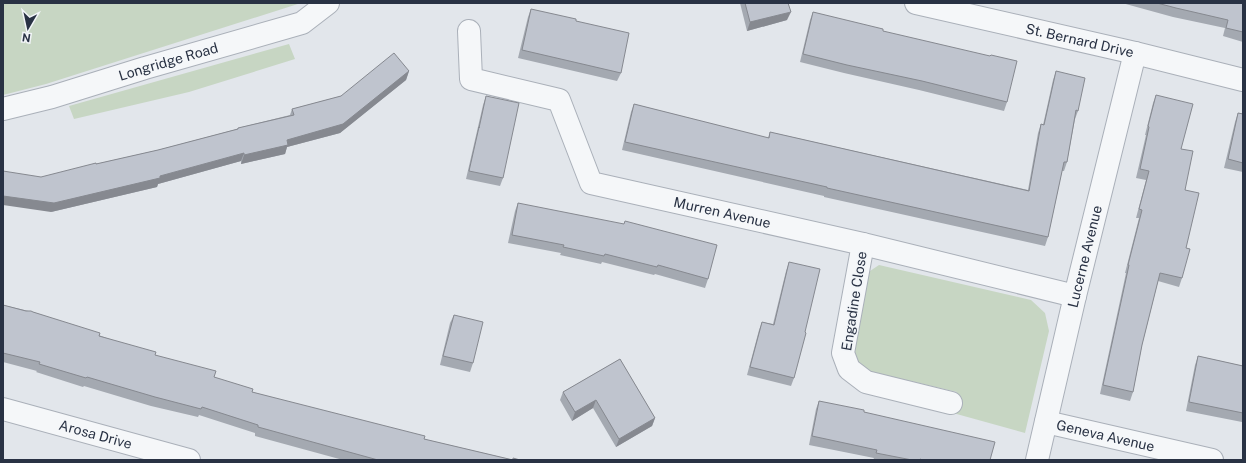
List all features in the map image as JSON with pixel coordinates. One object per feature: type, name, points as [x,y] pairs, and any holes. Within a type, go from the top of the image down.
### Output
[{"type":"street","name":"Longridge Road","points":[[3,109],[52,97],[145,68],[302,23],[328,3]]},
{"type":"street","name":"St. Bernard Drive","points":[[916,3],[1134,53],[1243,80]]},
{"type":"street","name":"Murren Avenue","points":[[469,30],[471,79],[559,100],[591,183],[863,244],[1075,296]]},
{"type":"street","name":"Lucerne Avenue","points":[[1037,460],[1134,53]]},
{"type":"street","name":"Engadine Close","points":[[863,244],[843,353],[849,369],[866,382],[951,403]]},
{"type":"street","name":"Arosa Drive","points":[[3,409],[189,460]]},
{"type":"street","name":"Geneva Avenue","points":[[1046,422],[1212,460]]},
{"type":"green space","points":[[3,3],[301,3],[46,84],[3,95]]},
{"type":"green space","points":[[289,44],[295,59],[189,92],[74,119],[69,106]]},
{"type":"green space","points":[[879,265],[1031,300],[1045,313],[1049,331],[1025,433],[953,413],[957,392],[868,371],[856,362],[850,349],[867,273]]},
{"type":"building","points":[[745,3],[788,3],[791,12],[750,22]]},
{"type":"building","points":[[1157,3],[1243,3],[1243,32],[1226,28],[1228,20]]},
{"type":"building","points":[[531,9],[629,33],[621,73],[522,50]]},
{"type":"building","points":[[813,12],[883,29],[883,31],[1017,61],[1007,102],[803,54]]},
{"type":"building","points":[[394,53],[409,71],[343,124],[287,140],[288,145],[244,155],[244,153],[160,176],[160,178],[54,203],[3,196],[3,171],[41,177],[96,163],[158,150],[238,128],[294,115],[292,109],[341,96]]},
{"type":"building","points":[[1056,71],[1085,78],[1078,111],[1076,110],[1067,162],[1064,162],[1048,237],[625,142],[634,104],[769,138],[770,132],[1029,191],[1041,124],[1044,125]]},
{"type":"building","points":[[1156,95],[1193,104],[1181,149],[1193,151],[1185,190],[1199,193],[1186,248],[1190,249],[1182,278],[1160,273],[1142,345],[1133,392],[1103,385],[1128,265],[1142,210],[1139,209],[1149,171],[1140,169],[1148,126]]},
{"type":"building","points":[[486,96],[519,103],[503,178],[469,171]]},
{"type":"building","points":[[1238,113],[1243,114],[1243,163],[1228,159]]},
{"type":"building","points":[[518,203],[624,224],[625,221],[717,245],[708,279],[658,265],[657,267],[605,254],[604,256],[563,247],[564,245],[512,235]]},
{"type":"building","points":[[789,262],[820,269],[806,333],[794,378],[750,367],[762,322],[774,325]]},
{"type":"building","points":[[3,305],[31,311],[100,333],[99,336],[156,352],[155,355],[216,371],[214,377],[253,389],[252,392],[425,436],[424,439],[513,460],[378,460],[258,427],[258,425],[202,407],[201,409],[155,397],[39,364],[40,362],[3,353]]},
{"type":"building","points":[[454,315],[483,322],[473,363],[443,356]]},
{"type":"building","points":[[1198,356],[1243,366],[1243,413],[1189,402]]},
{"type":"building","points":[[620,359],[655,418],[619,439],[596,400],[575,412],[563,392]]},
{"type":"building","points":[[819,401],[864,410],[864,412],[995,442],[990,460],[912,460],[876,453],[877,450],[812,436]]}]
